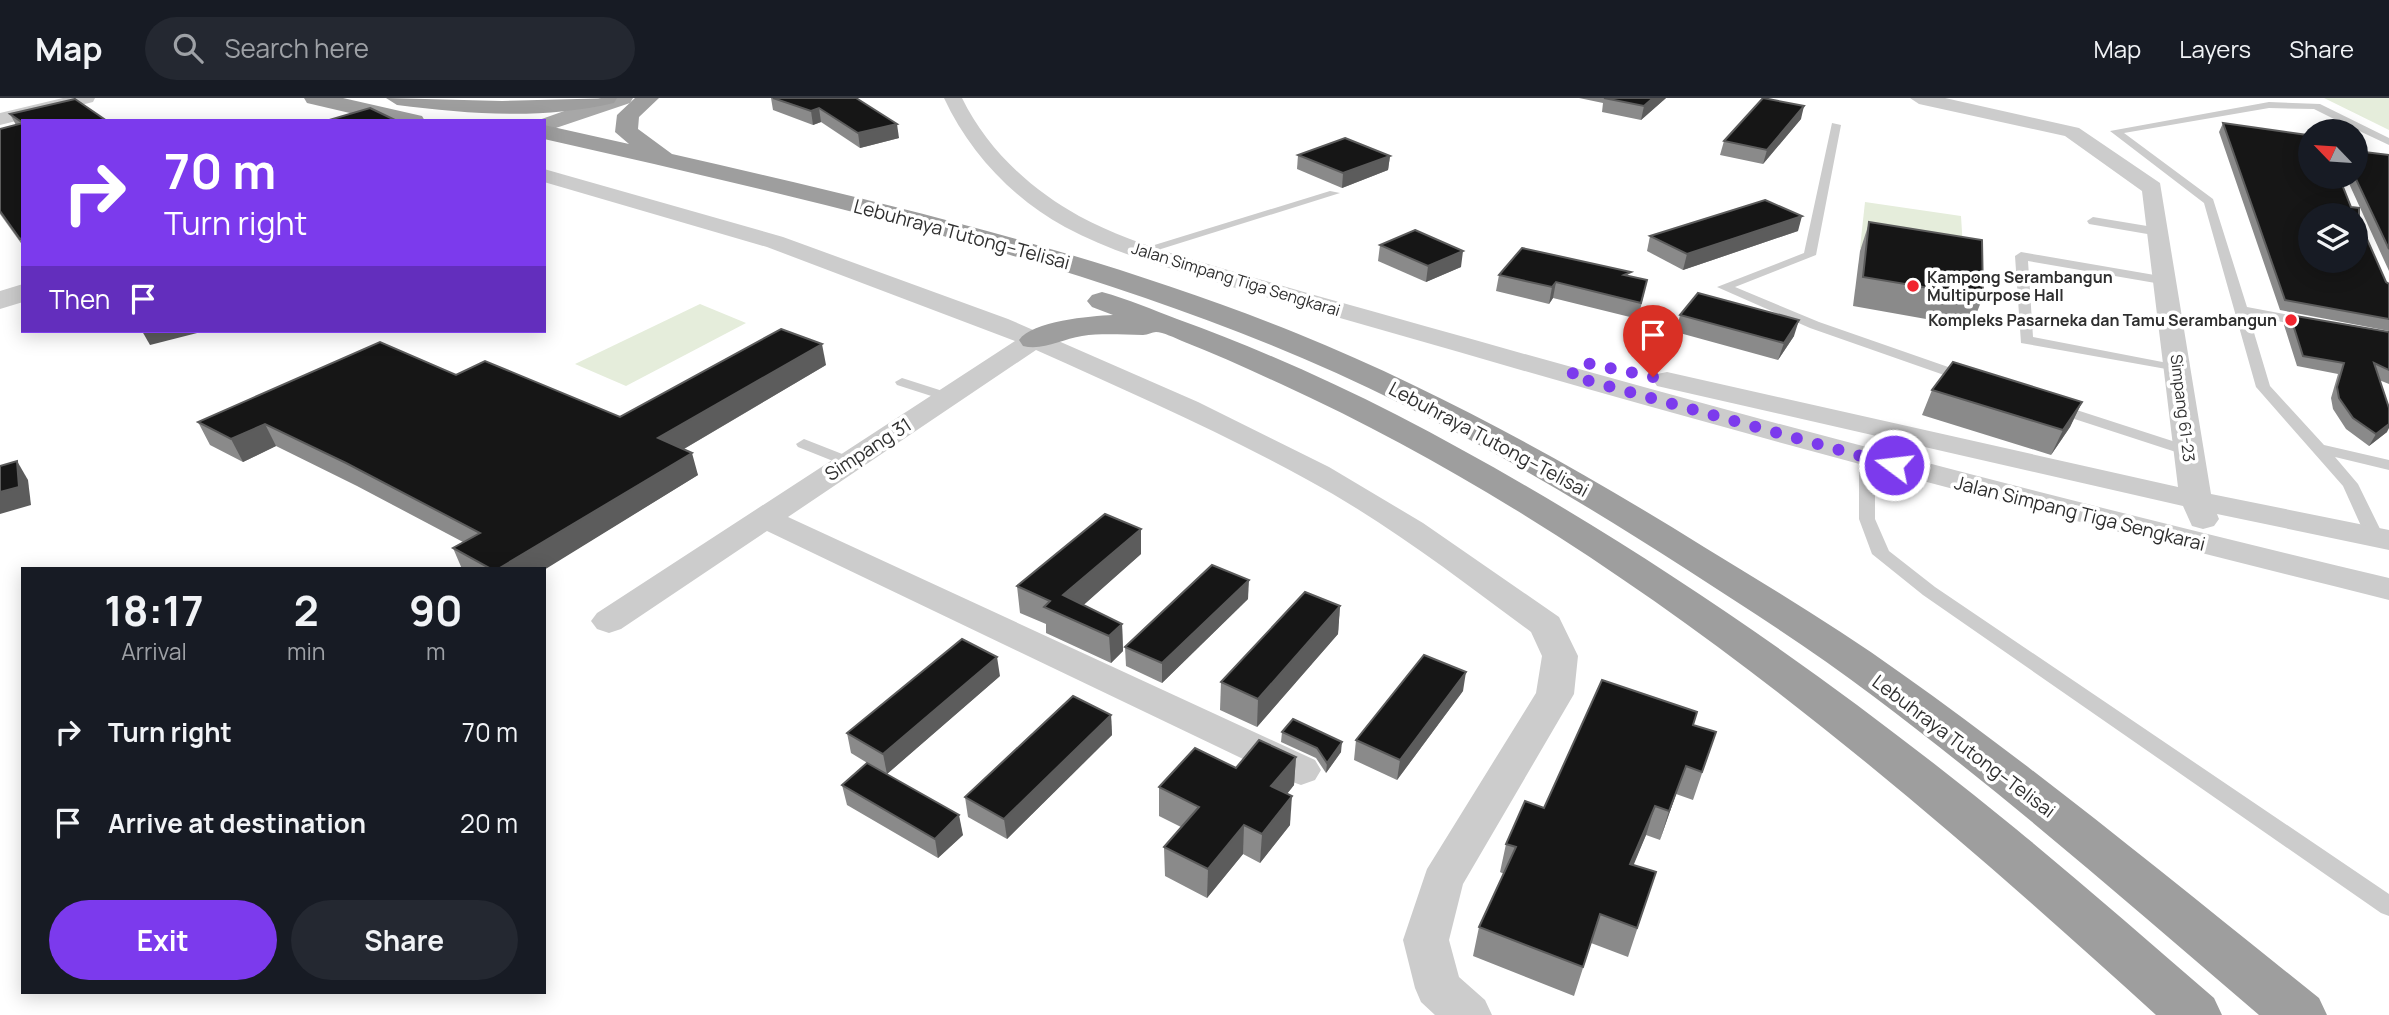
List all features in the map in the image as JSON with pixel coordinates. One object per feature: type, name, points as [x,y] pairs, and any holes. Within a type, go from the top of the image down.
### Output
[{"type":"highway","points":[[315,98],[405,119]]},
{"type":"highway","points":[[396,98],[505,110],[550,108],[606,98]]},
{"type":"highway","points":[[396,98],[487,119]]},
{"type":"highway","points":[[648,98],[628,115],[626,132],[672,161]]},
{"type":"highway","name":"Lebuhraya Tutong–Telisai","points":[[546,132],[956,230],[1180,298],[1287,340],[1388,385],[1506,444],[1634,518],[1827,642],[2028,792],[2299,1015]]},
{"type":"highway","name":"Lebuhraya Tutong–Telisai","points":[[546,152],[840,225],[1038,279],[1151,317],[1257,360],[1356,406],[1469,466],[1594,541],[1774,665],[1973,821],[2194,1015]]},
{"type":"highway","points":[[1034,340],[1051,333],[1089,326],[1140,325],[1177,333],[1257,360]]},
{"type":"main road","points":[[546,124],[622,98]]},
{"type":"street","points":[[0,119],[86,98]]},
{"type":"street","name":"Jalan Simpang Tiga Sengkarai","points":[[953,98],[963,124],[996,163],[1034,195],[1086,229],[1141,251],[1571,376],[1867,458],[2209,546],[2389,589]]},
{"type":"street","name":"Simpang 61-23","points":[[1919,98],[2053,126],[2086,139],[2152,188],[2167,281],[2188,452],[2196,500],[2209,546]]},
{"type":"street","points":[[546,177],[775,242],[1034,340],[1188,408],[1318,473],[1412,530],[1546,625],[1560,656],[1555,694],[1443,881],[1426,940],[1438,988],[1468,1015]]},
{"type":"street","points":[[0,300],[21,294]]},
{"type":"street","name":"Simpang 31","points":[[609,621],[1034,340]]},
{"type":"street","name":"Jalan Simpang Tiga Sengkarai","points":[[1571,376],[1578,365],[1599,365],[2196,500],[2382,538]]},
{"type":"street","points":[[765,517],[1301,771]]},
{"type":"lane","points":[[2343,119],[2316,106],[2285,104],[2115,131],[2209,201],[2263,387],[2277,407],[2350,484],[2382,538]]},
{"type":"lane","points":[[1836,125],[1810,256],[1724,287],[1772,309],[1864,344],[1981,383]]},
{"type":"lane","points":[[2368,132],[2389,142]]},
{"type":"lane","points":[[1141,251],[1334,193]]},
{"type":"lane","points":[[2093,221],[2158,232]]},
{"type":"lane","points":[[2167,281],[2021,256],[2026,340],[2178,369]]},
{"type":"lane","points":[[2239,310],[2321,325]]},
{"type":"lane","points":[[902,382],[947,397]]},
{"type":"lane","points":[[2046,404],[2188,452]]},
{"type":"lane","points":[[804,444],[849,462]]},
{"type":"lane","points":[[2319,449],[2389,465]]},
{"type":"lane","points":[[1867,458],[1867,519],[1881,554],[1929,591],[2389,906]]},
{"type":"green space","points":[[2324,98],[2389,98],[2389,130]]},
{"type":"green space","points":[[1865,202],[1961,216],[1964,265],[1860,248]]},
{"type":"green space","points":[[700,304],[746,323],[626,386],[575,364]]},
{"type":"building","points":[[773,98],[856,98],[897,124],[858,133],[819,108],[811,111]]},
{"type":"building","points":[[1604,98],[1653,98],[1644,106]]},
{"type":"building","points":[[1763,98],[1804,106],[1767,150],[1724,141]]},
{"type":"building","points":[[75,99],[104,119],[21,119],[21,122],[10,114]]},
{"type":"building","points":[[370,108],[393,119],[332,119]]},
{"type":"building","points":[[2223,123],[2298,134],[2298,189],[2344,189],[2349,203],[2298,203],[2298,273],[2368,273],[2368,241],[2389,284],[2389,319],[2285,300]]},
{"type":"building","points":[[21,124],[20,239],[0,211],[0,129]]},
{"type":"building","points":[[1345,138],[1390,156],[1343,173],[1298,155]]},
{"type":"building","points":[[2368,152],[2389,155],[2389,249],[2361,189],[2368,189]]},
{"type":"building","points":[[1765,200],[1802,216],[1687,254],[1650,236]]},
{"type":"building","points":[[1869,222],[1982,240],[1983,297],[1863,277]]},
{"type":"building","points":[[1415,230],[1463,251],[1428,266],[1380,245]]},
{"type":"building","points":[[1522,248],[1631,272],[1624,275],[1647,280],[1641,303],[1556,282],[1552,287],[1499,275]]},
{"type":"building","points":[[1698,293],[1799,320],[1784,343],[1680,315]]},
{"type":"building","points":[[2290,315],[2389,332],[2389,370],[2374,363],[2389,408],[2389,424],[2376,434],[2353,418],[2339,398],[2337,387],[2344,363],[2303,356]]},
{"type":"building","points":[[781,329],[822,344],[658,438],[692,453],[501,567],[487,567],[453,548],[480,533],[265,424],[231,439],[198,422],[380,342],[456,375],[485,361],[620,417]]},
{"type":"building","points":[[1953,362],[2082,402],[2063,430],[1932,390]]},
{"type":"building","points":[[17,461],[19,487],[0,492],[0,466]]},
{"type":"building","points":[[1105,514],[1141,529],[1063,595],[1122,624],[1109,636],[1044,607],[1050,601],[1017,586]]},
{"type":"building","points":[[1212,565],[1249,580],[1162,663],[1125,647]]},
{"type":"building","points":[[1305,592],[1340,606],[1258,699],[1221,682]]},
{"type":"building","points":[[962,639],[997,657],[883,754],[847,733]]},
{"type":"building","points":[[1424,655],[1466,672],[1400,760],[1356,740]]},
{"type":"building","points":[[1602,680],[1697,712],[1693,725],[1716,732],[1702,772],[1686,766],[1669,811],[1655,806],[1630,864],[1656,872],[1637,928],[1600,914],[1583,967],[1479,927],[1516,847],[1506,844],[1525,801],[1544,808]]},
{"type":"building","points":[[1073,696],[1111,715],[1004,819],[965,797]]},
{"type":"building","points":[[1293,719],[1342,742],[1327,763],[1317,748],[1282,732]]},
{"type":"building","points":[[1259,740],[1296,757],[1271,786],[1292,796],[1262,834],[1244,825],[1208,869],[1164,847],[1199,807],[1159,787],[1195,748],[1236,768]]},
{"type":"building","points":[[867,763],[959,815],[935,839],[842,785]]},
{"type":"place","name":"Kampong Serambangun Multipurpose Hall","points":[[1913,286]]},
{"type":"place","name":"Kompleks Pasarneka dan Tamu Serambangun","points":[[2291,320]]},
{"type":"route","points":[[1653,377],[1586,363],[1578,365],[1571,376],[1894,465]]}]
